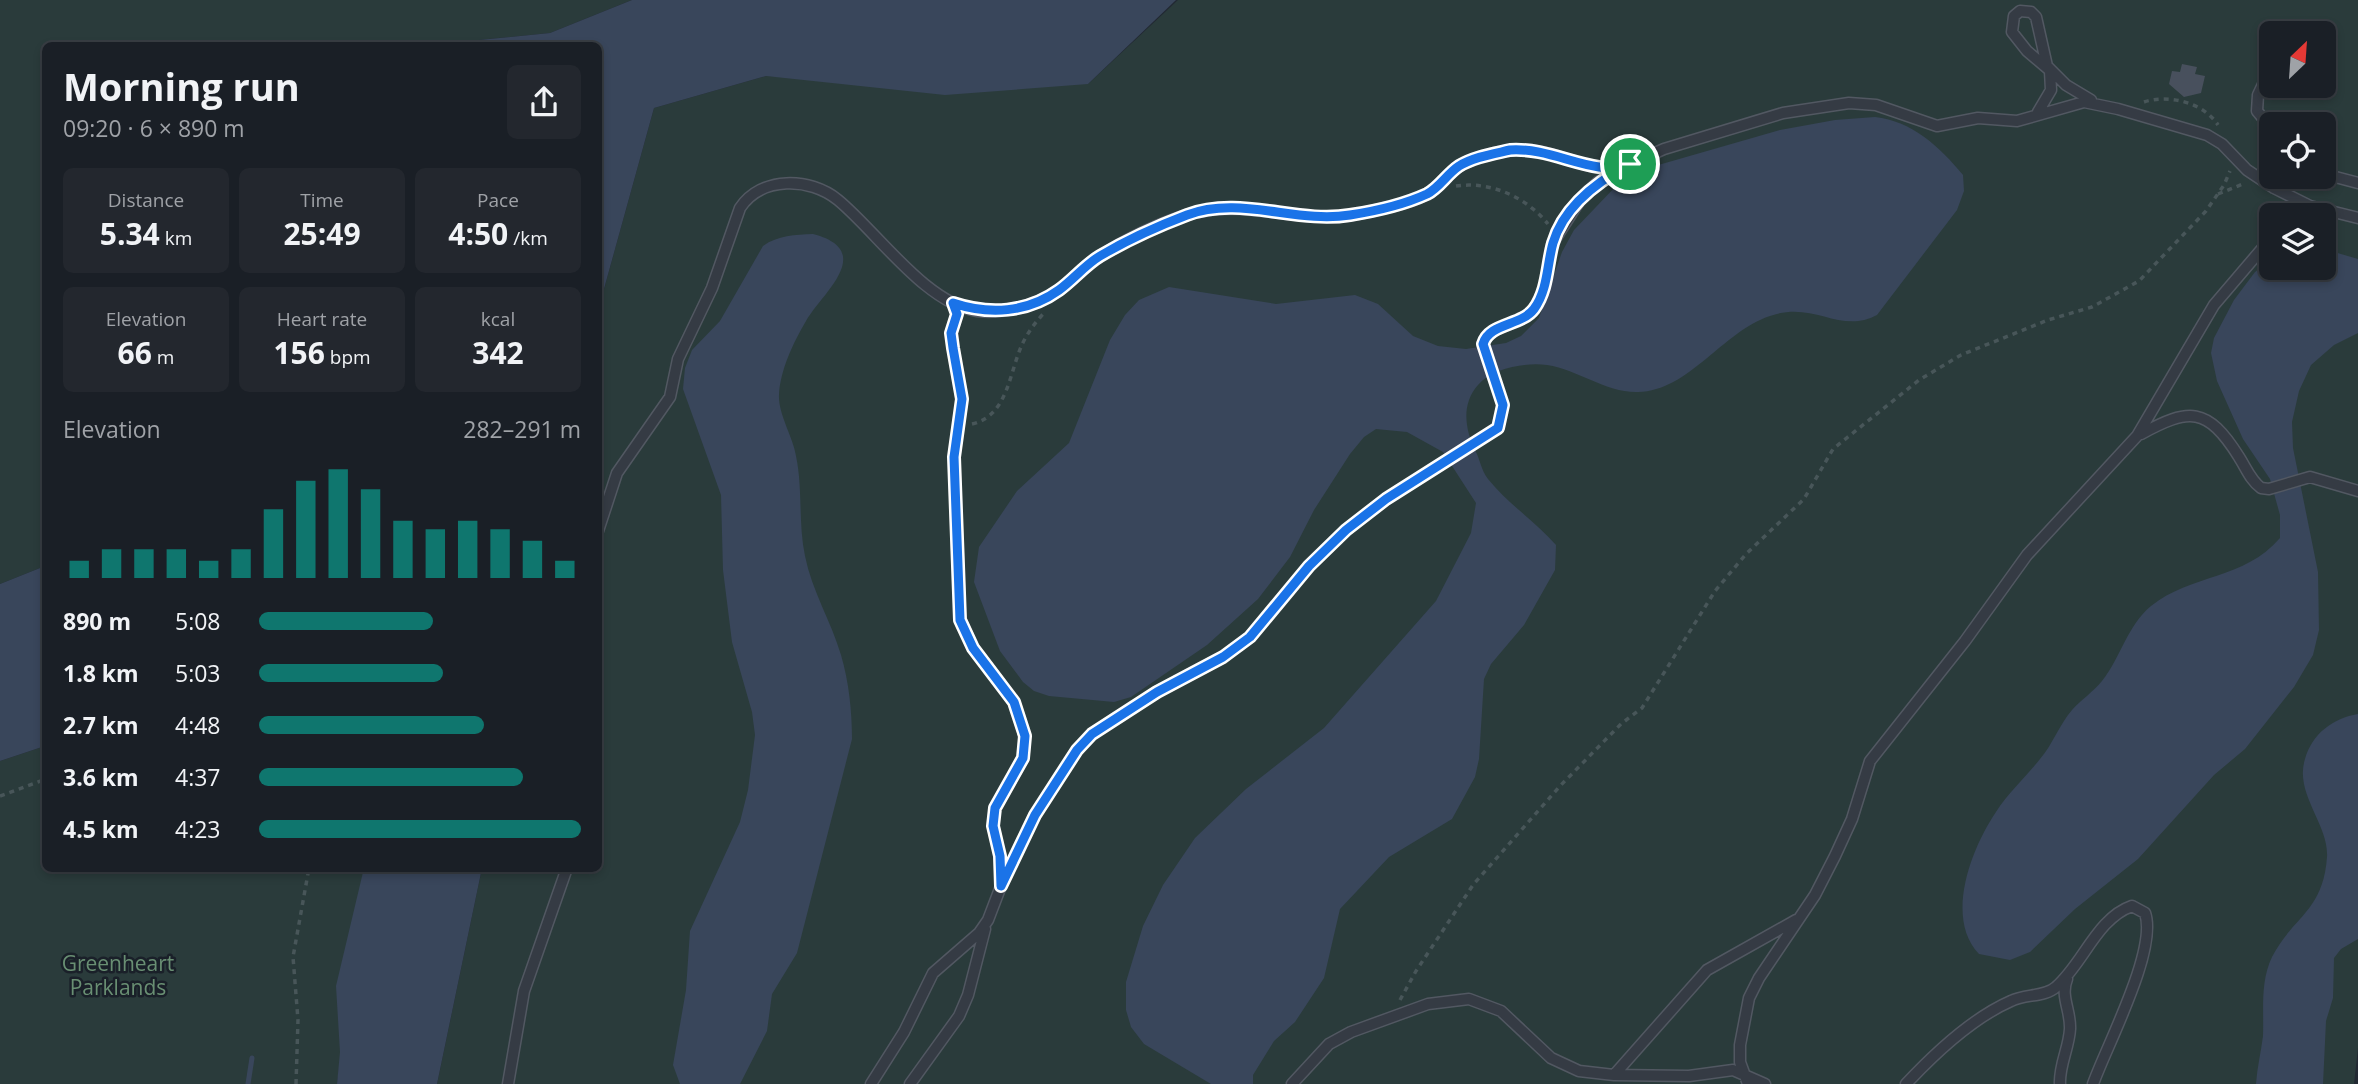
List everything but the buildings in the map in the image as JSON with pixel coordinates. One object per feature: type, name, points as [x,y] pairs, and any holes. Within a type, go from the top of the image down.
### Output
[{"type":"lane","points":[[2036,114],[2051,90],[2052,72],[2043,57],[2036,17],[2031,12],[2020,11],[2014,16],[2012,32],[2027,51],[2052,72],[2082,96],[2118,109]]},
{"type":"lane","points":[[2259,93],[2259,114]]},
{"type":"lane","points":[[602,519],[617,473],[670,397],[678,359],[712,288],[740,208],[748,197],[760,188],[781,183],[811,187],[837,199],[928,287],[953,303],[975,310],[1000,312],[1018,308],[1058,291],[1099,257],[1189,214],[1227,208],[1261,208],[1331,217],[1397,205],[1430,192],[1460,166],[1483,156],[1510,150],[1551,152],[1602,170],[1615,170],[1743,124],[1829,105],[1876,105],[1937,127],[1978,118],[2017,121],[2084,102],[2197,131],[2225,147],[2259,177]]},
{"type":"lane","points":[[1554,241],[1582,197],[1598,182],[1630,164]]},
{"type":"lane","points":[[2336,177],[2358,183]]},
{"type":"lane","points":[[2278,189],[2310,206],[2358,218]]},
{"type":"lane","points":[[1745,1079],[1740,1045],[1749,998],[1759,978],[1800,917],[1841,844],[1870,761],[1965,641],[2027,555],[2137,436],[2214,305],[2259,252]]},
{"type":"lane","points":[[910,1084],[959,1016],[968,996],[987,922],[1001,886],[1000,856],[993,826],[995,808],[1023,758],[1025,736],[1014,702],[973,648],[960,620],[954,457],[962,399],[951,333],[957,314],[953,303]]},
{"type":"lane","points":[[2137,436],[2173,417],[2186,414],[2200,418],[2216,428],[2262,488],[2269,489],[2310,477],[2358,491]]},
{"type":"lane","points":[[508,1084],[522,1000],[566,872]]},
{"type":"lane","points":[[1906,1084],[1940,1051],[1991,1013],[2021,997],[2054,990],[2106,924],[2125,908],[2132,906],[2146,913],[2146,933],[2133,989],[2093,1084]]},
{"type":"lane","points":[[1614,1075],[1707,970],[1800,917]]},
{"type":"lane","points":[[871,1084],[905,1032],[933,973],[979,933],[987,922]]},
{"type":"lane","points":[[2060,1084],[2059,1073],[2070,1033],[2063,988],[2079,959]]},
{"type":"lane","points":[[2045,993],[2060,998],[2068,1008]]},
{"type":"lane","points":[[1292,1084],[1329,1044],[1390,1017],[1428,1004],[1469,999],[1501,1011],[1551,1058],[1579,1071],[1614,1075],[1689,1076],[1732,1070],[1745,1079],[1765,1084]]},
{"type":"path","points":[[1390,1017],[1416,971],[1473,886],[1560,786],[1621,724],[1642,708],[1715,591],[1746,554],[1804,499],[1833,449],[1942,364],[2048,320],[2092,307],[2139,281],[2159,263],[2217,195],[2230,172],[2219,126],[2213,117],[2198,107],[2162,98],[2118,109]]},
{"type":"path","points":[[2217,195],[2247,182],[2259,183]]},
{"type":"path","points":[[1001,886],[1035,815],[1077,750],[1092,734],[1157,692],[1223,657],[1250,637],[1309,566],[1346,530],[1386,499],[1498,428],[1503,405],[1483,344],[1484,339],[1489,333],[1525,318],[1534,310],[1544,284],[1554,241],[1549,225],[1540,214],[1508,193],[1481,185],[1430,192]]},
{"type":"path","points":[[957,426],[986,420],[995,412],[1022,345],[1049,306]]},
{"type":"path","points":[[0,796],[42,780]]},
{"type":"path","points":[[296,1084],[298,1020],[293,957],[308,872]]},
{"type":"green space","points":[[0,0],[632,0],[550,33],[475,42],[42,42],[42,567],[0,584]]},
{"type":"green space","points":[[1178,0],[2358,0],[2358,1048],[2354,1084],[437,1084],[481,872],[602,872],[602,296],[654,108],[766,76],[1088,84]]},
{"type":"green space","name":"Greenheart Parklands","points":[[42,747],[42,872],[364,872],[337,1084],[0,1084],[0,761]]},
{"type":"water","points":[[632,0],[1176,0],[1088,84],[945,95],[766,76],[654,108],[602,296],[602,42],[475,42],[550,33]]},
{"type":"water","points":[[1875,117],[1901,124],[1935,145],[1963,175],[1964,191],[1957,210],[1877,315],[1851,321],[1800,312],[1770,316],[1736,334],[1690,372],[1656,389],[1638,392],[1615,389],[1570,371],[1539,364],[1500,370],[1478,385],[1469,400],[1466,417],[1469,434],[1484,472],[1504,496],[1556,545],[1555,570],[1524,625],[1491,664],[1484,679],[1479,759],[1475,777],[1452,819],[1389,857],[1340,909],[1324,978],[1295,1022],[1274,1041],[1253,1075],[1253,1084],[1211,1084],[1144,1044],[1131,1027],[1126,1010],[1126,982],[1143,926],[1163,885],[1195,838],[1246,789],[1324,728],[1436,601],[1471,533],[1476,503],[1443,452],[1407,432],[1376,429],[1364,437],[1350,454],[1314,510],[1290,557],[1258,599],[1207,645],[1131,697],[1114,702],[1049,696],[1034,691],[1023,682],[1000,651],[974,582],[979,547],[1017,491],[1069,443],[1110,340],[1125,315],[1139,300],[1169,287],[1276,304],[1355,295],[1378,304],[1413,336],[1438,346],[1466,349],[1506,343],[1521,336],[1539,318],[1562,252],[1574,230],[1617,185],[1634,172],[1780,130],[1835,120]]},
{"type":"water","points":[[813,234],[832,242],[841,251],[843,262],[832,287],[813,310],[792,348],[782,376],[779,402],[796,456],[803,544],[808,569],[837,642],[846,676],[852,739],[797,953],[772,994],[767,1031],[740,1084],[680,1084],[673,1065],[686,990],[690,931],[740,822],[748,790],[755,735],[752,712],[732,642],[723,570],[721,495],[683,389],[685,368],[692,350],[720,321],[763,246],[793,235]]},
{"type":"water","points":[[2336,253],[2358,259],[2358,333],[2334,345],[2311,365],[2299,391],[2292,422],[2293,448],[2318,572],[2319,630],[2313,655],[2294,687],[2245,749],[2214,775],[2138,859],[2075,909],[2030,952],[2010,960],[1979,954],[1969,939],[1964,922],[1965,883],[1978,844],[2001,805],[2045,753],[2072,710],[2102,681],[2130,632],[2151,606],[2183,588],[2250,562],[2266,552],[2280,538],[2280,515],[2270,479],[2243,439],[2217,381],[2211,353],[2214,338],[2234,300],[2259,269],[2259,280],[2336,280]]},
{"type":"water","points":[[42,567],[42,747],[0,761],[0,584]]},
{"type":"water","points":[[2358,714],[2358,939],[2341,949],[2334,958],[2333,998],[2326,1021],[2323,1084],[2256,1084],[2268,967],[2280,943],[2320,890],[2327,857],[2323,833],[2304,784],[2305,759],[2318,735],[2332,723]]},
{"type":"water","points":[[363,872],[481,872],[437,1084],[337,1084],[340,1052],[336,986]]},
{"type":"waterway","points":[[248,1084],[252,1058]]},
{"type":"route","points":[[1510,150],[1551,152],[1602,170],[1615,170],[1630,164],[1598,182],[1572,208],[1554,241],[1541,297],[1534,310],[1525,318],[1489,333],[1484,339],[1487,358],[1503,405],[1498,428],[1488,437],[1386,499],[1346,530],[1288,589],[1250,637],[1223,657],[1157,692],[1092,734],[1077,750],[1035,815],[1001,886],[1000,856],[993,826],[995,808],[1023,758],[1025,736],[1014,702],[994,672],[973,648],[960,620],[957,599],[954,457],[962,399],[951,333],[957,314],[953,303],[975,310],[1000,312],[1018,308],[1058,291],[1099,257],[1189,214],[1227,208],[1261,208],[1331,217],[1350,215],[1415,199],[1430,192],[1460,166],[1483,156],[1510,150]]}]
